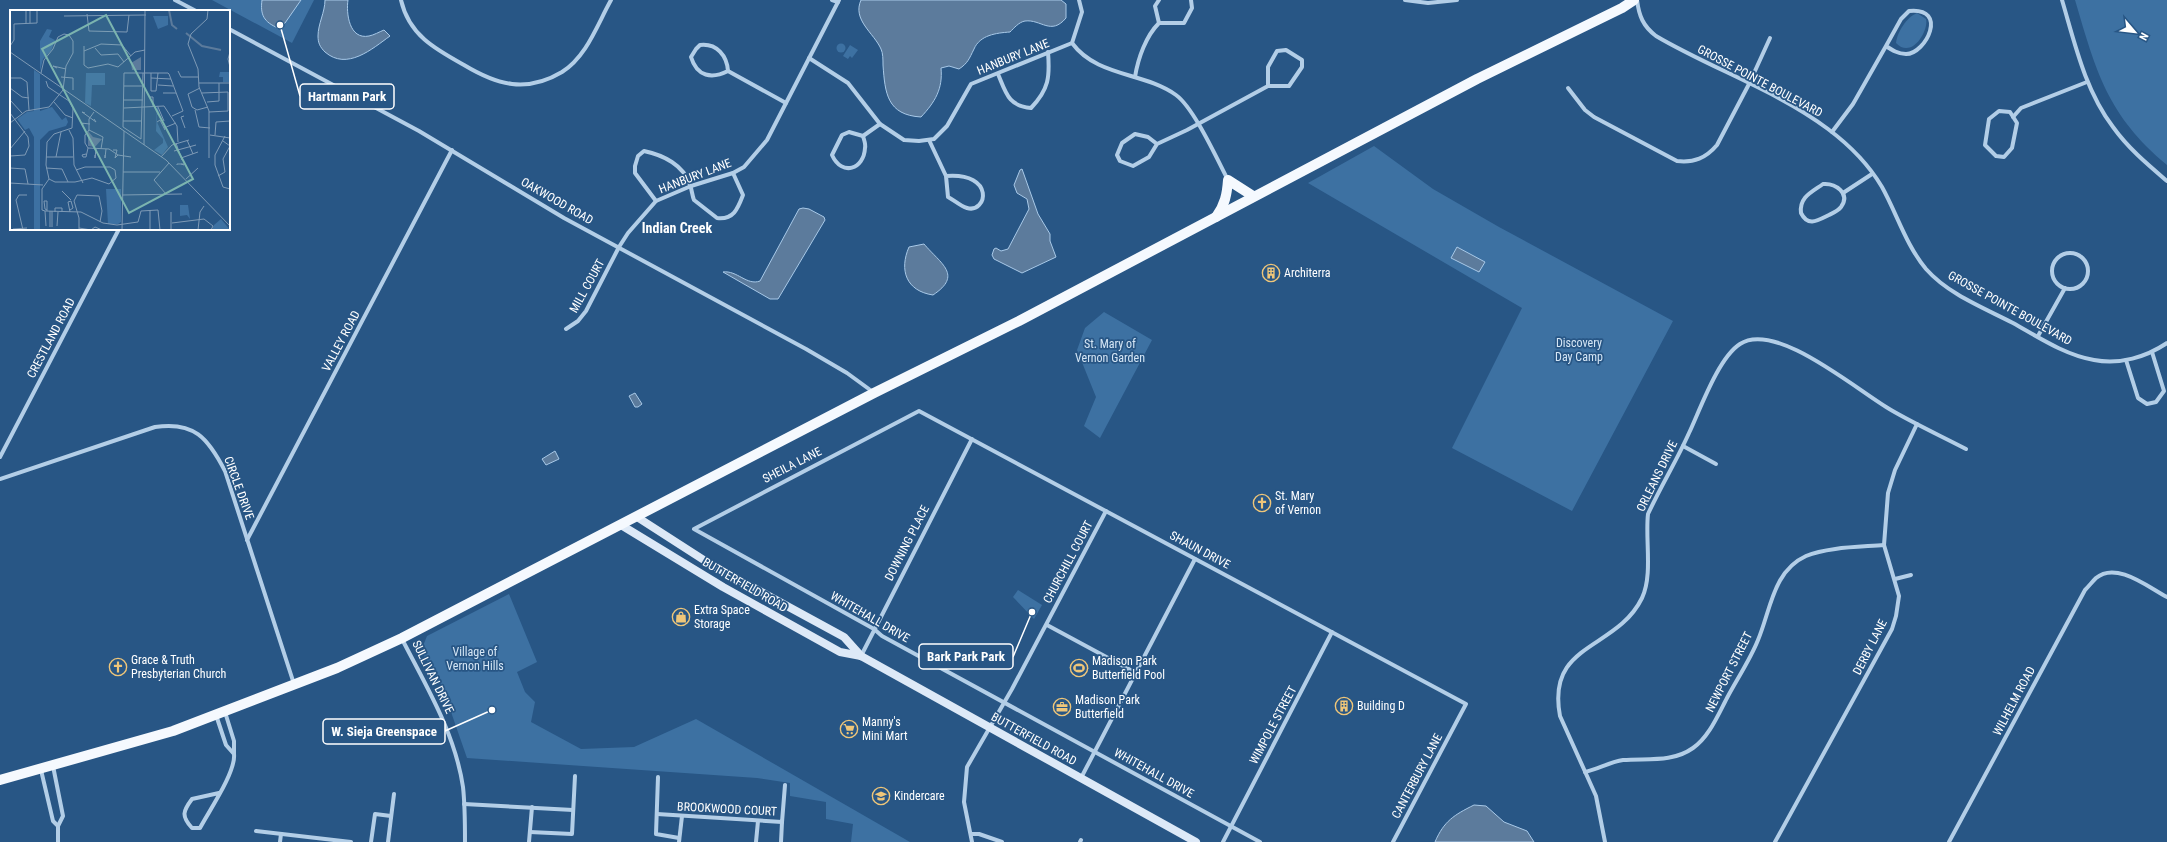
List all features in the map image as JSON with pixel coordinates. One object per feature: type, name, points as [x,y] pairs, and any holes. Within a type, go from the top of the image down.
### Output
[{"type":"main road","points":[[0,780],[40,770],[173,731],[346,664],[402,638],[874,393],[1019,321],[1253,196],[1477,79],[1636,0]]},
{"type":"main road","points":[[1216,217],[1222,209],[1227,194],[1228,180],[1253,196]]},
{"type":"main road","name":"BUTTERFIELD ROAD","points":[[637,517],[716,567],[844,637],[861,656]]},
{"type":"main road","name":"BUTTERFIELD ROAD","points":[[621,525],[723,587],[840,652],[861,656],[1196,842]]},
{"type":"street","points":[[175,0],[194,10]]},
{"type":"street","points":[[401,0],[406,16],[417,32],[433,48],[484,76],[513,84],[533,84],[548,79],[568,67],[586,48],[611,0]]},
{"type":"street","points":[[832,0],[839,1]]},
{"type":"street","points":[[1079,0],[1082,12],[1072,43],[1077,49],[1102,67],[1165,88],[1187,103],[1228,180]]},
{"type":"street","points":[[1159,0],[1155,6],[1160,22]]},
{"type":"street","points":[[1135,77],[1137,63],[1154,28],[1160,22],[1184,23],[1192,8],[1191,0]]},
{"type":"street","points":[[1405,0],[1428,3],[1457,0]]},
{"type":"street","name":"GROSSE POINTE BOULEVARD","points":[[1636,0],[1643,25],[1656,36],[1798,110],[1832,132],[1853,151],[1881,186],[1916,254],[1938,280],[1956,293],[2081,357],[2102,361],[2126,360],[2152,352],[2167,343]]},
{"type":"street","points":[[2062,0],[2087,82],[2096,101],[2113,128],[2132,149],[2167,181]]},
{"type":"street","name":"HANBURY LANE","points":[[619,247],[628,233],[656,201],[691,186],[733,173],[744,167],[767,140],[839,1]]},
{"type":"street","points":[[1832,132],[1853,104],[1901,19],[1909,11],[1920,10],[1928,14],[1932,20],[1931,30],[1916,52],[1907,54],[1898,53],[1886,46]]},
{"type":"street","name":"OAKWOOD ROAD","points":[[230,30],[452,150],[564,218],[806,349],[848,373],[874,393]]},
{"type":"street","points":[[1568,88],[1585,110],[1594,117],[1677,161],[1688,162],[1699,160],[1711,152],[1749,84],[1770,38]]},
{"type":"street","name":"HANBURY LANE","points":[[929,140],[934,139],[947,126],[971,84],[1072,43]]},
{"type":"street","points":[[705,45],[722,53],[726,58],[728,71],[717,77],[711,76],[697,69],[691,57],[696,49],[705,45]]},
{"type":"street","points":[[1157,144],[1148,137],[1135,134],[1122,143],[1117,155],[1120,161],[1133,166],[1149,157],[1157,144],[1268,86],[1289,86],[1302,67],[1302,60],[1286,50],[1278,51],[1268,67],[1268,86]]},
{"type":"street","points":[[998,74],[1006,94],[1012,101],[1021,107],[1031,108],[1038,101],[1050,74],[1048,52]]},
{"type":"street","points":[[809,58],[848,83],[880,124],[904,140],[929,140],[946,176],[948,197],[968,208],[976,207],[982,201],[984,192],[980,184],[965,176],[946,176]]},
{"type":"street","points":[[728,71],[786,103]]},
{"type":"street","points":[[2013,117],[2021,108],[2087,82]]},
{"type":"street","points":[[1999,111],[2010,112],[2013,117],[2017,123],[2012,148],[2004,157],[1996,156],[1985,145],[1989,119],[1999,111]]},
{"type":"street","points":[[863,136],[880,124]]},
{"type":"street","points":[[849,132],[863,136],[865,150],[857,165],[849,169],[841,168],[836,163],[832,155],[842,135],[849,132]]},
{"type":"street","name":"VALLEY ROAD","points":[[247,540],[452,150]]},
{"type":"street","points":[[656,201],[635,173],[635,166],[638,156],[644,151],[660,154],[679,167],[691,186],[694,200],[717,218],[730,217],[735,213],[743,195],[733,173]]},
{"type":"street","points":[[1842,193],[1872,174]]},
{"type":"street","points":[[1823,184],[1836,186],[1842,193],[1844,202],[1839,210],[1815,223],[1806,220],[1803,217],[1800,208],[1803,199],[1823,184]]},
{"type":"street","name":"CRESTLAND ROAD","points":[[0,457],[118,230]]},
{"type":"street","name":"MILL COURT","points":[[566,329],[578,321],[586,310],[619,247]]},
{"type":"street","points":[[2073,253],[2083,259],[2086,264],[2087,276],[2080,285],[2075,288],[2065,288],[2054,280],[2052,268],[2057,258],[2062,254],[2073,253]]},
{"type":"street","points":[[2038,336],[2065,288]]},
{"type":"street","name":"ORLEANS DRIVE","points":[[1605,842],[1596,796],[1560,716],[1558,704],[1559,683],[1564,672],[1578,655],[1621,627],[1637,609],[1647,582],[1646,527],[1648,514],[1701,407],[1732,351],[1740,344],[1761,338],[1785,345],[1840,374],[1877,402],[1966,449]]},
{"type":"street","points":[[2126,360],[2138,398],[2146,404],[2156,402],[2164,392],[2152,352]]},
{"type":"street","name":"SHAUN DRIVE","points":[[909,416],[919,411],[1466,704],[1458,719]]},
{"type":"street","name":"SHEILA LANE","points":[[703,534],[694,529],[909,416]]},
{"type":"street","name":"DERBY LANE","points":[[1775,842],[1892,629],[1896,616],[1899,596],[1896,579],[1884,545],[1891,480],[1900,457],[1917,424]]},
{"type":"street","name":"CIRCLE DRIVE","points":[[0,479],[155,427],[179,426],[199,434],[210,444],[225,471],[294,684]]},
{"type":"street","name":"DOWNING PLACE","points":[[861,656],[972,439]]},
{"type":"street","points":[[1683,446],[1716,464]]},
{"type":"street","name":"CHURCHILL COURT","points":[[972,842],[972,834],[964,802],[965,775],[970,759],[1004,702],[1047,624],[1106,511]]},
{"type":"street","name":"WHITEHALL DRIVE","points":[[703,534],[874,629],[882,636],[1260,842]]},
{"type":"street","name":"NEWPORT STREET","points":[[1585,772],[1622,760],[1671,758],[1682,755],[1694,748],[1713,724],[1758,640],[1776,587],[1783,574],[1793,564],[1806,556],[1820,552],[1884,545]]},
{"type":"street","points":[[1081,778],[1196,559]]},
{"type":"street","name":"WILHELM ROAD","points":[[1949,842],[2085,590],[2096,578],[2117,572],[2167,597]]},
{"type":"street","points":[[1896,579],[1911,576]]},
{"type":"street","points":[[1047,624],[1136,673]]},
{"type":"street","name":"WIMPOLE STREET","points":[[1223,842],[1332,632]]},
{"type":"street","name":"SULLIVAN DRIVE","points":[[402,638],[428,688],[450,738],[458,767],[464,804],[465,842]]},
{"type":"street","points":[[220,713],[226,745],[234,754]]},
{"type":"street","points":[[219,793],[192,799],[184,809],[185,820],[192,828],[200,828],[219,793],[235,761],[234,741],[220,713]]},
{"type":"street","name":"CANTERBURY LANE","points":[[1393,842],[1458,719]]},
{"type":"street","points":[[53,766],[63,816],[58,826],[58,842]]},
{"type":"street","points":[[40,770],[53,821],[58,826]]},
{"type":"street","points":[[530,832],[572,834],[575,776]]},
{"type":"street","points":[[658,777],[656,834],[679,840],[682,816]]},
{"type":"street","name":"BROOKWOOD COURT","points":[[657,814],[782,822],[785,785]]},
{"type":"street","points":[[388,842],[394,794]]},
{"type":"street","points":[[464,804],[573,810]]},
{"type":"street","points":[[529,842],[532,807]]},
{"type":"street","points":[[371,842],[375,814],[391,816]]},
{"type":"street","points":[[756,842],[758,821]]},
{"type":"street","points":[[781,842],[782,822]]},
{"type":"street","points":[[256,831],[351,842]]},
{"type":"street","points":[[280,842],[281,834]]},
{"type":"street","points":[[972,834],[979,834],[1002,842]]},
{"type":"green space","points":[[212,0],[314,0],[292,43]]},
{"type":"green space","points":[[2075,0],[2167,0],[2167,165],[2130,128],[2117,110],[2106,90],[2098,70]]},
{"type":"green space","points":[[1917,13],[1926,19],[1925,30],[1918,42],[1913,46],[1908,48],[1902,47],[1896,43],[1898,34],[1906,21]]},
{"type":"green space","points":[[841,43],[846,48],[841,53],[836,48]]},
{"type":"green space","points":[[850,45],[858,50],[852,58],[850,56],[848,59],[843,56]]},
{"type":"green space","name":"Discovery Day Camp","points":[[1374,146],[1433,189],[1499,227],[1673,321],[1572,511],[1452,448],[1522,308],[1308,183]]},
{"type":"green space","name":"St. Mary of Vernon Garden","points":[[1104,312],[1152,340],[1100,438],[1084,426],[1096,397],[1077,350],[1085,328]]},
{"type":"green space","points":[[1018,590],[1042,605],[1034,619],[1013,597]]},
{"type":"green space","name":"Village of Vernon Hills","points":[[509,594],[537,662],[517,672],[525,692],[535,702],[531,722],[581,749],[634,747],[696,719],[910,842],[851,842],[853,824],[826,819],[826,802],[790,796],[790,783],[757,778],[467,758],[442,686],[421,651],[427,636]]},
{"type":"shaded area","points":[[262,0],[301,0],[285,23],[278,28],[269,23],[262,14]]},
{"type":"shaded area","points":[[325,0],[348,0],[348,18],[353,30],[357,34],[369,36],[384,30],[390,36],[359,56],[350,59],[333,57],[323,50],[318,41],[318,32]]},
{"type":"shaded area","points":[[861,0],[1061,0],[1066,4],[1066,18],[1056,26],[1046,26],[1036,22],[1025,21],[1010,32],[994,34],[984,38],[977,44],[968,60],[959,69],[949,66],[941,68],[941,82],[937,95],[921,117],[901,112],[890,101],[885,85],[882,51],[865,26],[859,14]]},
{"type":"shaded area","points":[[1022,169],[1038,214],[1050,234],[1050,241],[1056,257],[1022,273],[994,259],[992,255],[994,249],[996,248],[1001,251],[1008,249],[1029,209],[1027,199],[1017,193],[1014,185],[1020,170]]},
{"type":"shaded area","points":[[799,209],[809,209],[824,217],[825,220],[778,299],[770,299],[723,272],[733,273],[746,280],[755,282],[760,281]]},
{"type":"shaded area","points":[[924,244],[942,264],[948,275],[947,281],[942,288],[933,295],[916,289],[907,278],[905,271],[906,256],[909,247]]},
{"type":"shaded area","points":[[1457,247],[1485,262],[1479,272],[1451,258]]},
{"type":"shaded area","points":[[635,393],[642,404],[638,407],[635,407],[629,396]]},
{"type":"shaded area","points":[[555,451],[559,459],[546,465],[542,459]]},
{"type":"shaded area","name":"Madison Park Butterfield Pool","points":[[1074,661],[1088,668],[1084,676],[1070,668]]},
{"type":"shaded area","points":[[1474,805],[1486,806],[1504,822],[1527,831],[1534,842],[1435,842],[1438,835],[1450,819]]},
{"type":"place","name":"Hartmann Park","points":[[280,25]]},
{"type":"place","name":"Architerra","points":[[1271,273]]},
{"type":"place","name":"St. Mary of Vernon","points":[[1262,503]]},
{"type":"place","name":"Bark Park Park","points":[[1032,612]]},
{"type":"place","name":"Extra Space Storage","points":[[681,617]]},
{"type":"place","name":"Grace & Truth Presbyterian Church","points":[[118,667]]},
{"type":"place","name":"Madison Park Butterfield Pool","points":[[1079,668]]},
{"type":"place","name":"Building D","points":[[1344,706]]},
{"type":"place","name":"Madison Park Butterfield","points":[[1062,707]]},
{"type":"place","name":"W. Sieja Greenspace","points":[[492,710]]},
{"type":"place","name":"Manny's Mini Mart","points":[[849,729]]},
{"type":"place","name":"Kindercare","points":[[881,796]]},
{"type":"district","name":"Indian Creek","points":[[677,228]]}]
